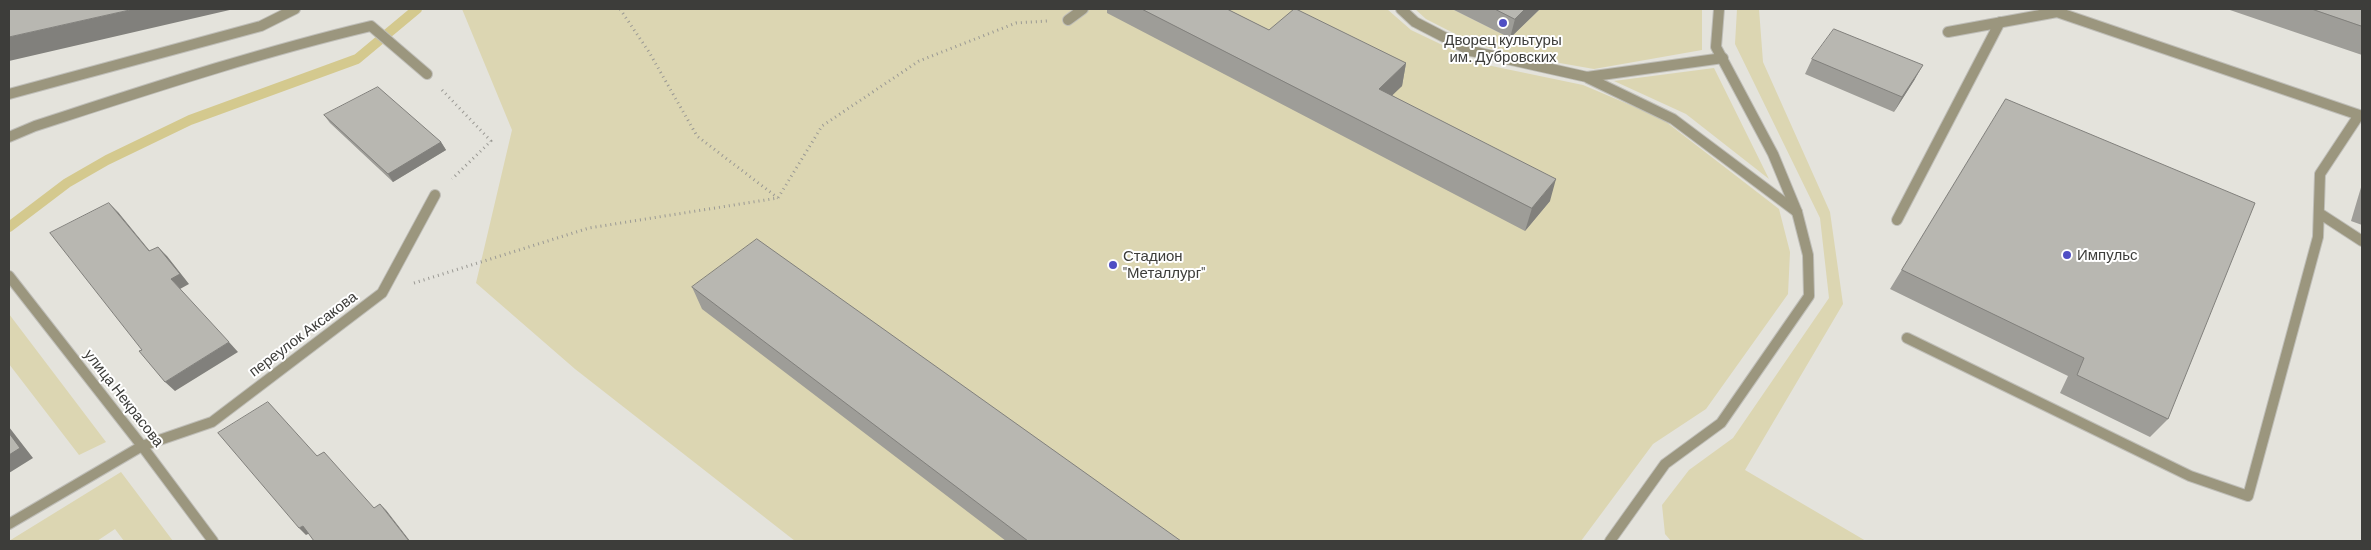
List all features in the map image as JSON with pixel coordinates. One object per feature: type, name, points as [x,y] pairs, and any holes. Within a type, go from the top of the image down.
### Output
[{"type":"street","points":[[9,94],[261,26],[295,9]]},
{"type":"street","points":[[1068,20],[1083,9]]},
{"type":"street","points":[[1401,9],[1415,22],[1471,51],[1587,77],[1673,119],[1797,212]]},
{"type":"street","points":[[1612,541],[1665,464],[1721,423],[1809,296],[1808,255],[1797,212],[1774,154],[1716,47],[1719,9]]},
{"type":"street","points":[[1907,338],[2190,476],[2248,496],[2318,237],[2320,174],[2360,115],[2058,12],[1948,32]]},
{"type":"street","points":[[1897,220],[2000,22]]},
{"type":"street","points":[[9,137],[35,126],[193,75],[327,36],[371,26],[428,74]]},
{"type":"street","points":[[1587,77],[1723,58]]},
{"type":"street","name":"переулок Аксакова","points":[[9,524],[142,446],[212,422],[382,292],[435,196]]},
{"type":"street","points":[[2319,213],[2362,241]]},
{"type":"street","name":"улица Некрасова","points":[[9,276],[142,446],[213,541]]},
{"type":"path","points":[[620,9],[649,52],[697,136],[778,198]]},
{"type":"path","points":[[382,292],[589,228],[778,198],[822,126],[919,61],[1016,22],[1068,20]]},
{"type":"path","points":[[428,74],[491,141],[435,196]]},
{"type":"shaded area","name":"Стадион \"Металлург\"","points":[[462,9],[1387,9],[1411,30],[1482,64],[1583,85],[1661,118],[1779,209],[1790,252],[1788,294],[1706,409],[1653,444],[1581,541],[795,541],[575,369],[476,283],[512,130]]},
{"type":"shaded area","points":[[1415,9],[1452,9],[1510,38],[1540,9],[1702,9],[1702,50],[1594,69],[1508,54],[1473,43],[1426,19]]},
{"type":"shaded area","points":[[1737,9],[1759,9],[1763,62],[1830,212],[1843,304],[1745,470],[1866,541],[1671,541],[1665,534],[1662,505],[1689,470],[1733,438],[1829,298],[1820,218],[1735,44]]},
{"type":"shaded area","points":[[1714,68],[1769,179],[1686,114],[1614,81]]},
{"type":"shaded area","points":[[9,314],[106,442],[79,455],[9,364]]},
{"type":"shaded area","points":[[121,472],[173,541],[124,541],[115,529],[97,541],[9,541]]},
{"type":"building","points":[[9,9],[134,9],[9,37]]},
{"type":"building","points":[[1142,9],[1227,9],[1269,30],[1296,9],[1406,63],[1379,89],[1556,179],[1532,208]]},
{"type":"building","points":[[1495,9],[1525,9],[1515,19]]},
{"type":"building","points":[[2312,9],[2362,9],[2362,26]]},
{"type":"building","points":[[1834,29],[1923,65],[1902,97],[1812,59]]},
{"type":"building","points":[[378,87],[441,142],[388,174],[324,115]]},
{"type":"building","name":"Импульс","points":[[2006,99],[2255,203],[2168,419],[2077,375],[2084,358],[1902,270]]},
{"type":"building","points":[[109,203],[149,251],[158,247],[180,274],[171,279],[229,342],[165,382],[139,351],[142,350],[50,233]]},
{"type":"building","points":[[757,239],[1181,541],[1028,541],[692,287]]},
{"type":"building","points":[[268,402],[317,456],[324,452],[374,508],[380,504],[409,541],[314,541],[303,526],[299,528],[218,433]]},
{"type":"building","points":[[9,433],[20,448],[9,455]]},
{"type":"waterway","points":[[9,227],[67,183],[107,160],[190,120],[357,59],[417,9]]},
{"type":"place","name":"Дворец культуры им. Дубровских","points":[[1503,23]]},
{"type":"place","name":"Импульс","points":[[2067,255]]},
{"type":"place","name":"Стадион \"Металлург\"","points":[[1113,265]]}]
